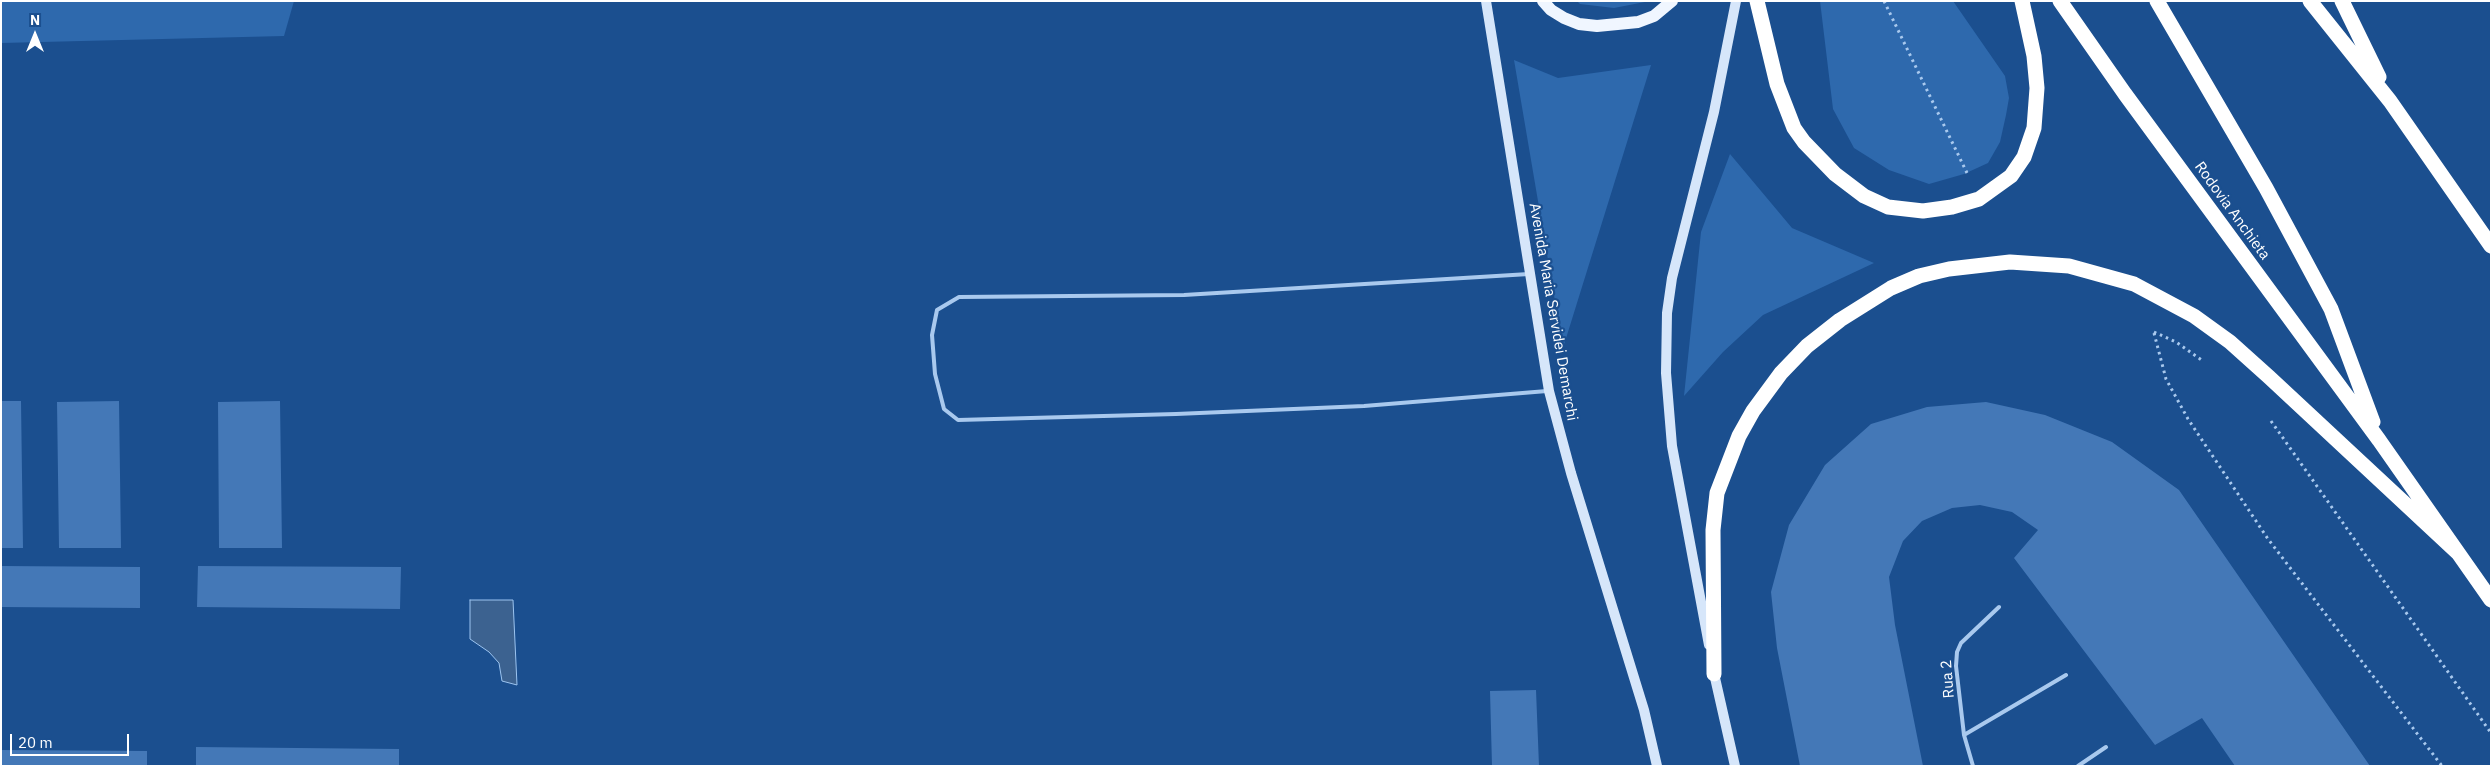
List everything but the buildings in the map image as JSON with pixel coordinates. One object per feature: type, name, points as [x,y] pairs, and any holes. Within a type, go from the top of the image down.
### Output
[{"type":"highway","points":[[1757,1],[1777,84],[1786,109],[1804,142],[1835,174],[1864,196],[1899,210],[1937,210],[1979,199],[2011,176],[2024,157],[2034,128],[2037,74],[2022,1]]},
{"type":"highway","name":"Rodovia Anchieta","points":[[2060,1],[2124,94],[2379,440],[2491,600]]},
{"type":"highway","name":"Rodovia Anchieta","points":[[2157,1],[2266,188],[2331,309],[2379,440]]},
{"type":"highway","points":[[2310,1],[2390,101],[2491,246]]},
{"type":"highway","points":[[2342,1],[2390,101]]},
{"type":"highway","points":[[1714,674],[1713,540],[1717,493],[1739,436],[1748,420],[1781,373],[1807,346],[1840,320],[1891,288],[1919,276],[1949,269],[2010,262],[2069,266],[2134,284],[2187,312],[2230,342],[2263,371],[2458,553]]},
{"type":"main road","name":"Avenida Maria Servidei Demarchi","points":[[1486,1],[1549,391],[1571,473],[1644,710],[1657,766]]},
{"type":"main road","points":[[1543,1],[1551,10],[1564,18],[1579,24],[1596,26],[1638,22],[1654,16],[1672,1]]},
{"type":"main road","points":[[1734,766],[1714,674],[1672,446],[1667,396],[1666,348],[1667,313],[1672,278],[1714,112],[1736,1]]},
{"type":"lane","points":[[1529,274],[1184,295],[959,297],[937,310],[932,335],[935,374],[944,410],[958,420],[1176,414],[1354,406],[1549,391]]},
{"type":"lane","name":"Rua 2","points":[[1973,766],[1964,735],[1956,666],[1957,652],[1961,642],[1999,607]]},
{"type":"lane","points":[[1964,735],[2066,676]]},
{"type":"lane","points":[[2078,766],[2106,747]]},
{"type":"path","points":[[1884,1],[1979,199]]},
{"type":"path","points":[[2205,362],[2176,342],[2154,332],[2166,378],[2188,419],[2209,451],[2268,539],[2442,766]]},
{"type":"path","points":[[2266,416],[2491,733]]},
{"type":"shaded area","points":[[1,1],[294,1],[284,36],[1,43]]},
{"type":"shaded area","points":[[1577,1],[1650,1],[1614,8],[1580,4]]},
{"type":"shaded area","points":[[1820,1],[1953,1],[2005,76],[2009,98],[2006,115],[2000,142],[1988,163],[1964,174],[1929,184],[1889,170],[1854,148],[1833,109]]},
{"type":"shaded area","points":[[1514,60],[1558,78],[1651,65],[1563,348]]},
{"type":"shaded area","points":[[1730,154],[1792,228],[1874,263],[1763,315],[1723,352],[1684,396],[1701,232]]},
{"type":"shaded area","points":[[470,600],[513,600],[517,685],[502,681],[499,663],[489,652],[470,639]]}]
